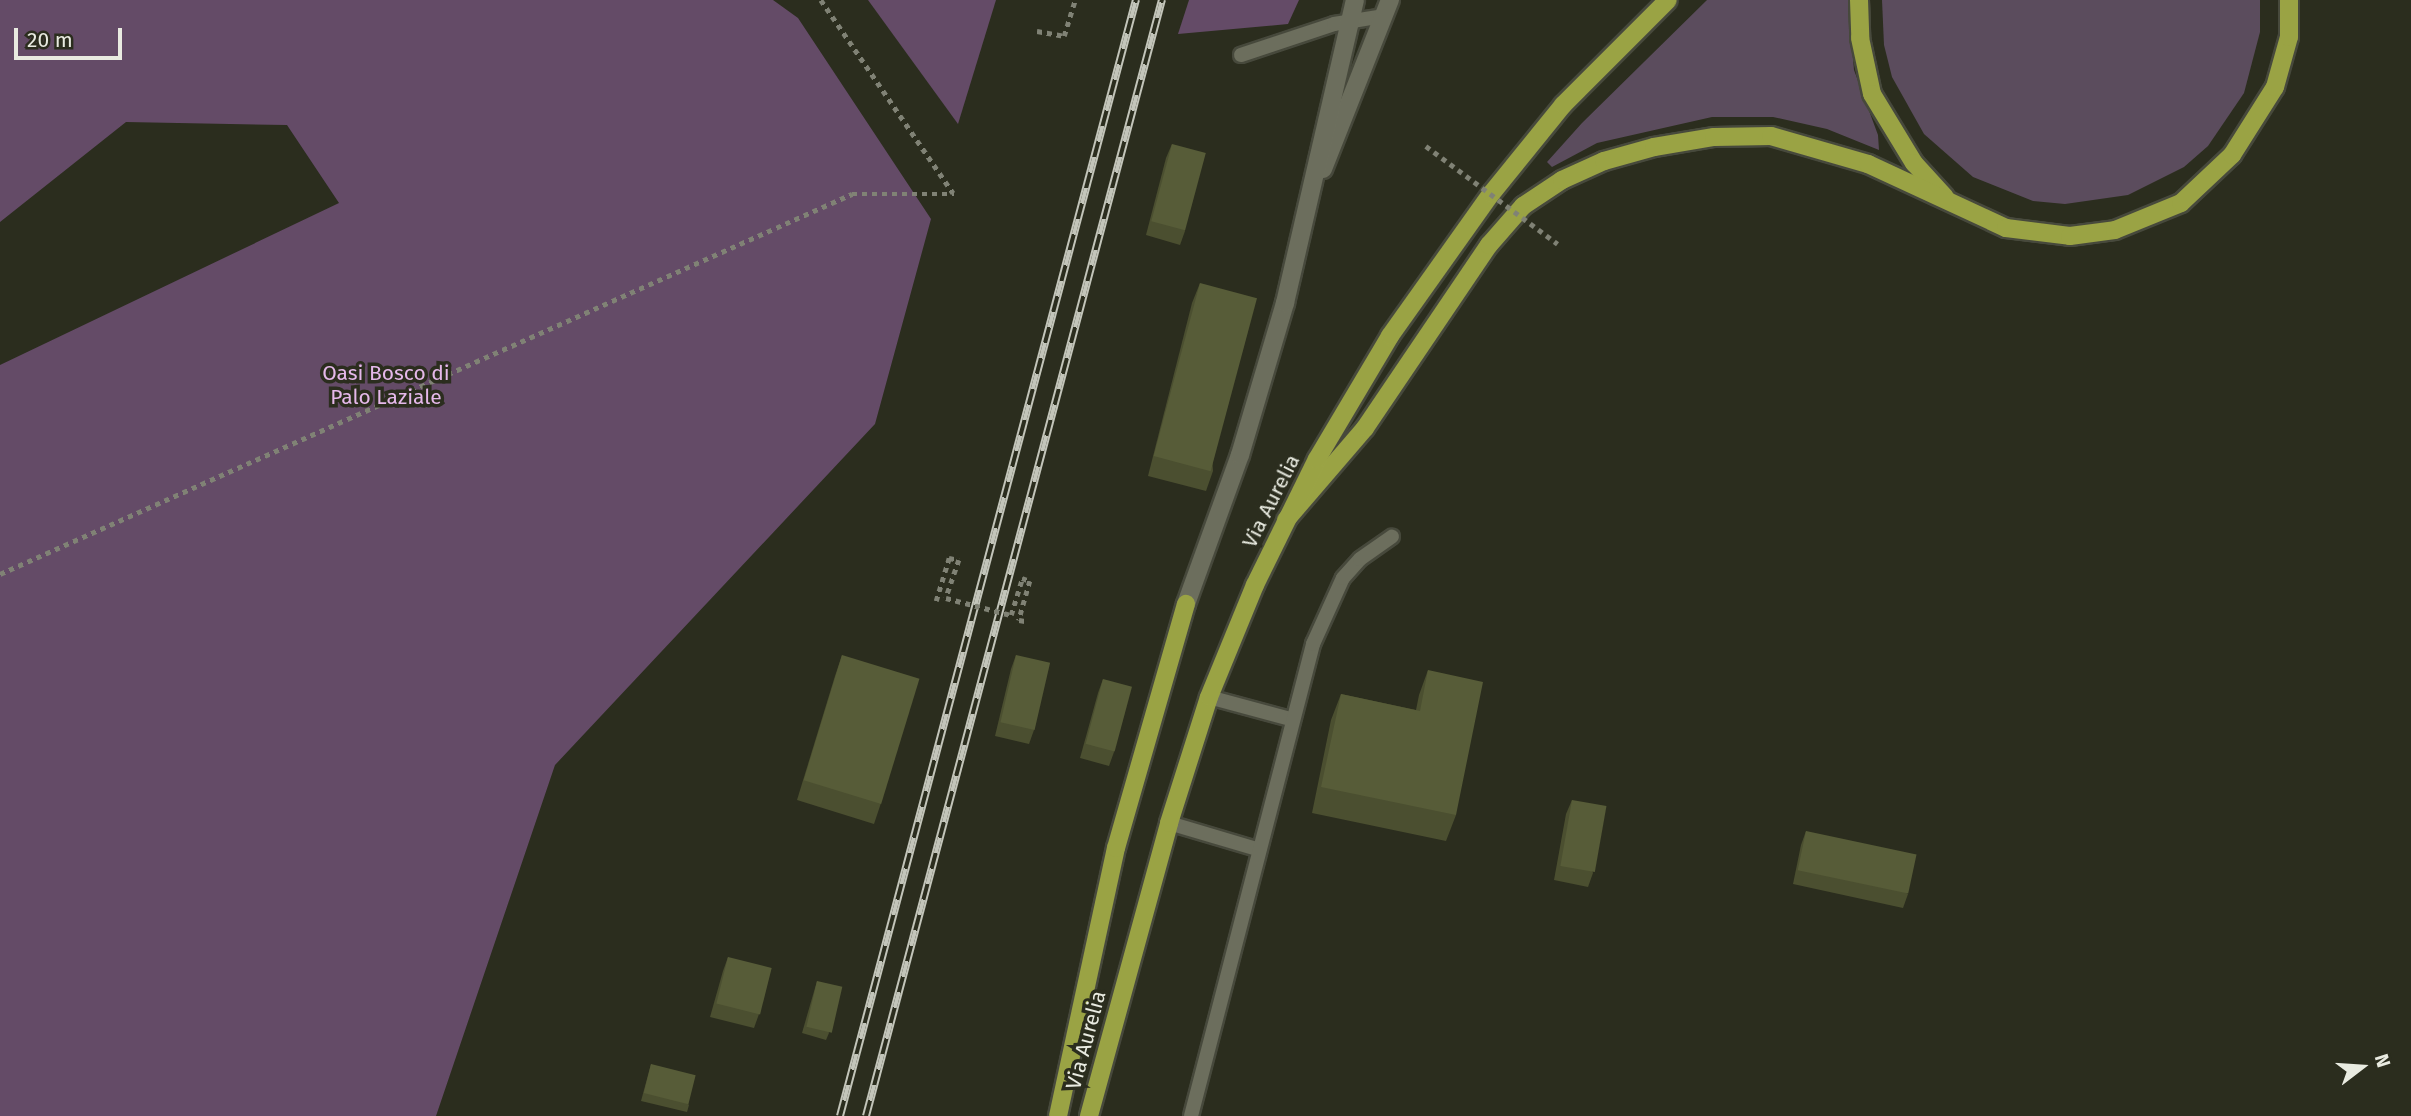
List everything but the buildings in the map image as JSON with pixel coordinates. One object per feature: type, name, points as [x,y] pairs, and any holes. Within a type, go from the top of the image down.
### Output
[{"type":"main road","name":"Via Aurelia","points":[[1088,1116],[1169,823],[1209,697],[1286,520],[1370,368],[1431,273],[1563,106],[1668,0]]},
{"type":"main road","points":[[1859,0],[1865,68],[1880,110],[1914,163],[1955,207]]},
{"type":"main road","points":[[1286,520],[1359,437],[1489,244],[1523,206],[1562,180],[1654,147],[1714,137],[1771,136],[1868,164],[1955,207],[2006,228],[2070,236],[2115,230],[2181,203],[2215,174],[2265,107],[2286,53],[2289,0]]},
{"type":"main road","points":[[1058,1116],[1116,848],[1186,604]]},
{"type":"street","points":[[1186,604],[1259,393],[1310,201],[1355,0]]},
{"type":"street","points":[[1310,201],[1387,8]]},
{"type":"lane","points":[[1241,54],[1387,8]]},
{"type":"lane","points":[[1191,1116],[1290,719],[1313,644],[1343,578],[1360,559],[1392,537]]},
{"type":"lane","points":[[1209,697],[1290,719]]},
{"type":"lane","points":[[1169,823],[1257,849]]},
{"type":"path","points":[[0,574],[852,194],[954,194],[821,0]]},
{"type":"path","points":[[1037,31],[1064,36],[1075,0]]},
{"type":"path","points":[[1426,146],[1558,244]]},
{"type":"path","points":[[936,601],[948,558],[958,560],[946,598],[1011,615],[1022,578],[1030,581],[1019,620],[1025,621]]},
{"type":"shaded area","points":[[1707,0],[1848,0],[1854,70],[1878,135],[1879,150],[1827,129],[1773,117],[1712,117],[1597,143],[1552,167],[1547,162],[1582,123]]},
{"type":"shaded area","points":[[1882,0],[2260,0],[2260,32],[2244,93],[2208,146],[2184,167],[2128,195],[2065,204],[2033,201],[1973,177],[1924,134],[1892,77],[1884,45]]},
{"type":"green space","name":"Oasi Bosco di Palo Laziale","points":[[0,0],[773,0],[798,18],[931,219],[875,424],[555,765],[436,1116],[0,1116],[0,365],[339,203],[287,125],[126,122],[0,222]]},
{"type":"green space","points":[[868,0],[996,0],[958,124]]},
{"type":"green space","points":[[1189,0],[1299,0],[1288,24],[1178,34]]},
{"type":"railway","points":[[840,1116],[1136,0]]},
{"type":"railway","points":[[866,1116],[1162,0]]}]
